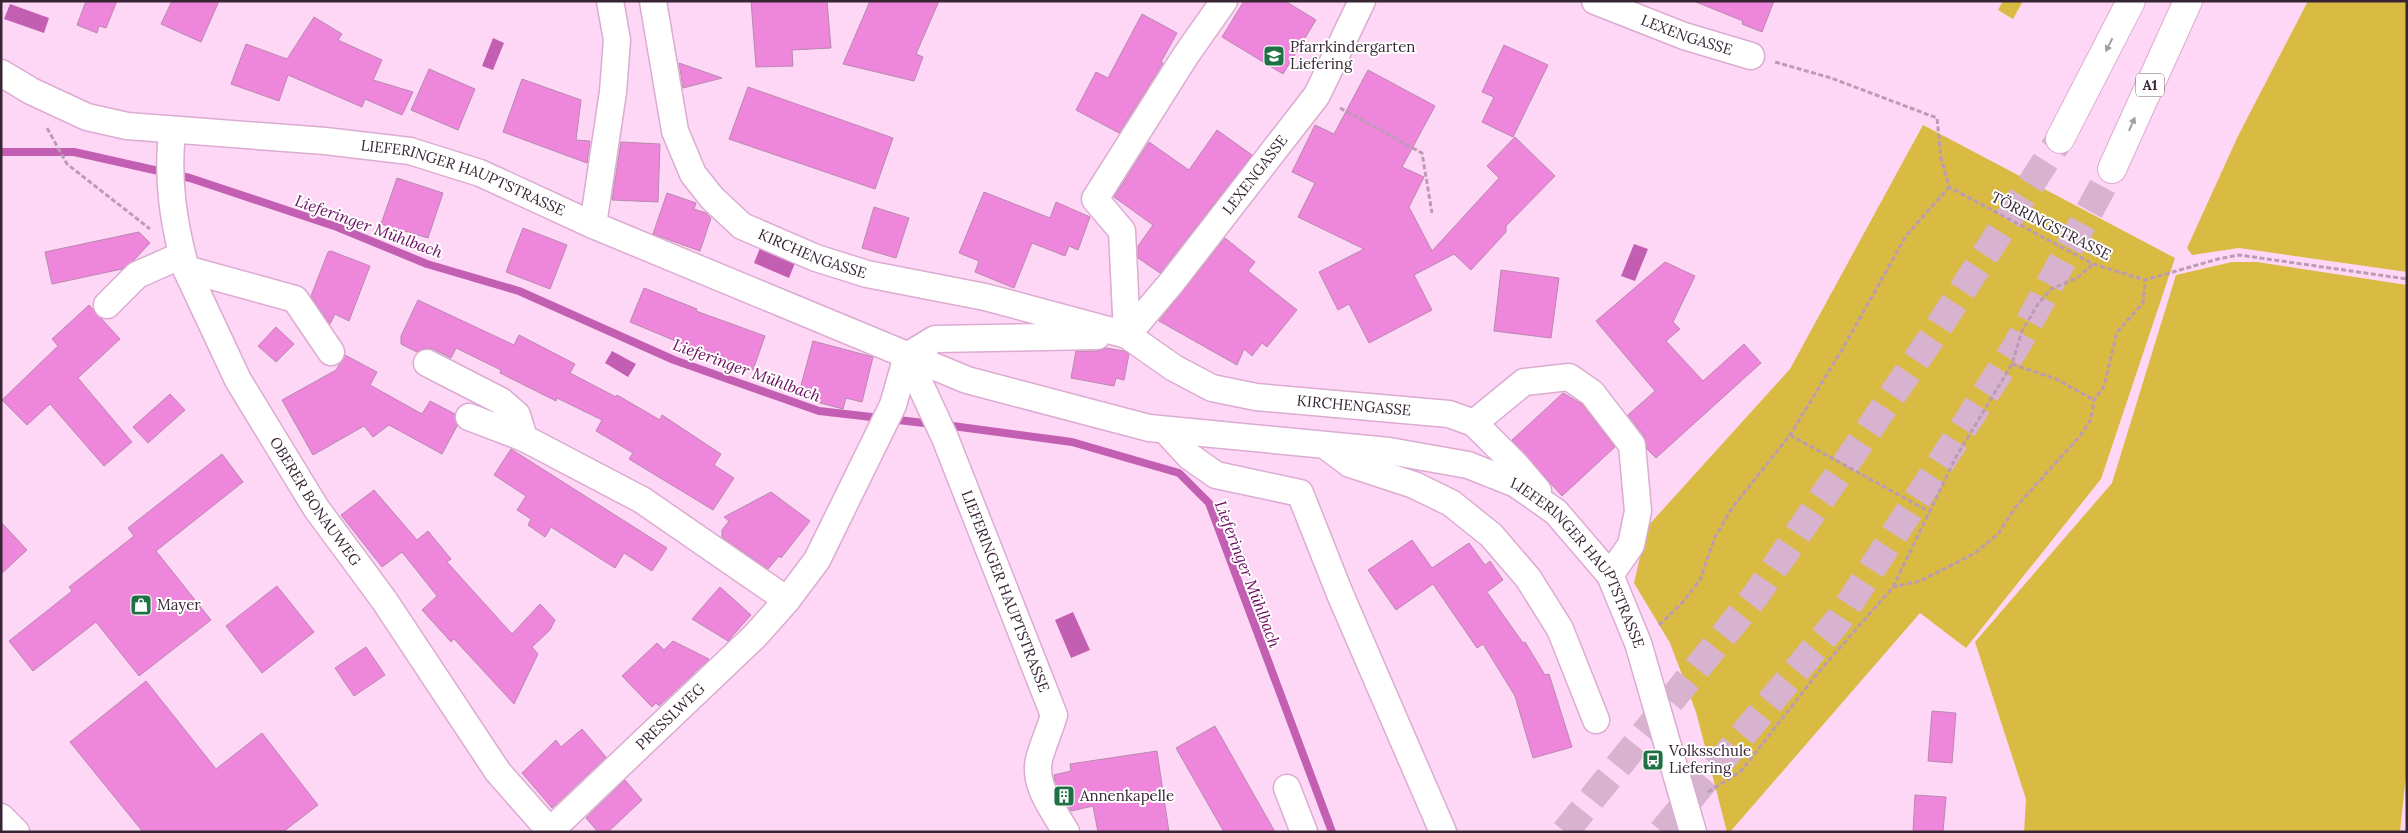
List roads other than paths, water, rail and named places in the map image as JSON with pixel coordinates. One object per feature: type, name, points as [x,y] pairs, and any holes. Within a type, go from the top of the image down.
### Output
[{"type":"highway","points":[[2060,139],[2131,1]]},
{"type":"highway","name":"A1","points":[[2112,168],[2188,1]]},
{"type":"street","points":[[593,226],[613,92],[617,40],[610,1]]},
{"type":"street","name":"KIRCHENGASSE","points":[[654,1],[675,131],[693,174],[712,198],[742,226],[816,258],[867,274],[985,297],[1127,335],[1174,368],[1212,388],[1256,397],[1449,414],[1474,423],[1516,465],[1556,512]]},
{"type":"street","points":[[908,356],[935,339],[1127,335],[1122,231],[1095,199],[1186,55],[1224,1]]},
{"type":"street","name":"LEXENGASSE","points":[[1127,335],[1172,282],[1317,95],[1362,1]]},
{"type":"street","name":"LEXENGASSE","points":[[1595,1],[1684,36],[1751,56]]},
{"type":"street","name":"LIEFERINGER HAUPTSTRASSE","points":[[1,74],[31,91],[87,116],[127,126],[324,142],[410,152],[480,173],[593,226],[967,380],[1166,431],[1388,451],[1468,465],[1516,484],[1556,512],[1610,575],[1638,643],[1693,832]]},
{"type":"street","name":"OBERER BONAUWEG","points":[[172,131],[169,184],[184,262],[238,380],[316,508],[384,600],[498,772],[551,831]]},
{"type":"street","points":[[107,305],[137,275],[184,262],[295,299],[331,352]]},
{"type":"street","name":"LIEFERINGER HAUPTSTRASSE","points":[[908,356],[945,438],[1054,714],[1040,756],[1038,771],[1041,788],[1066,830]]},
{"type":"street","name":"PRESSLWEG","points":[[551,831],[755,636],[788,600],[817,560],[880,432],[893,405],[908,356]]},
{"type":"street","points":[[427,363],[501,400],[517,415],[524,438]]},
{"type":"street","points":[[1474,423],[1524,382],[1569,377],[1592,393],[1632,445],[1638,511],[1631,545],[1610,575]]},
{"type":"street","points":[[469,417],[524,438],[642,500],[788,600]]},
{"type":"street","points":[[1166,431],[1189,456],[1216,475],[1300,493],[1340,594],[1443,832]]},
{"type":"street","points":[[1323,444],[1350,464],[1414,485],[1451,503],[1491,535],[1528,578],[1560,629],[1596,720]]},
{"type":"street","points":[[1287,788],[1304,832]]},
{"type":"street","points":[[1,817],[16,832]]},
{"type":"waterway","name":"Lieferinger Mühlbach","points":[[1,152],[74,152],[190,178],[337,227],[427,264],[519,291],[674,360],[819,411],[933,424]]},
{"type":"waterway","name":"Lieferinger Mühlbach","points":[[945,425],[1072,442],[1179,473],[1209,503],[1332,832]]},
{"type":"tunnel","points":[[1565,832],[1756,595],[1932,337],[2060,139]]},
{"type":"tunnel","points":[[1662,832],[1840,618],[2017,345],[2112,169]]},
{"type":"place","name":"Pfarrkindergarten Liefering","points":[[1274,56]]},
{"type":"place","name":"Mayer","points":[[141,605]]},
{"type":"place","name":"Volksschule Liefering","points":[[1653,760]]},
{"type":"place","name":"Annenkapelle","points":[[1064,796]]}]
